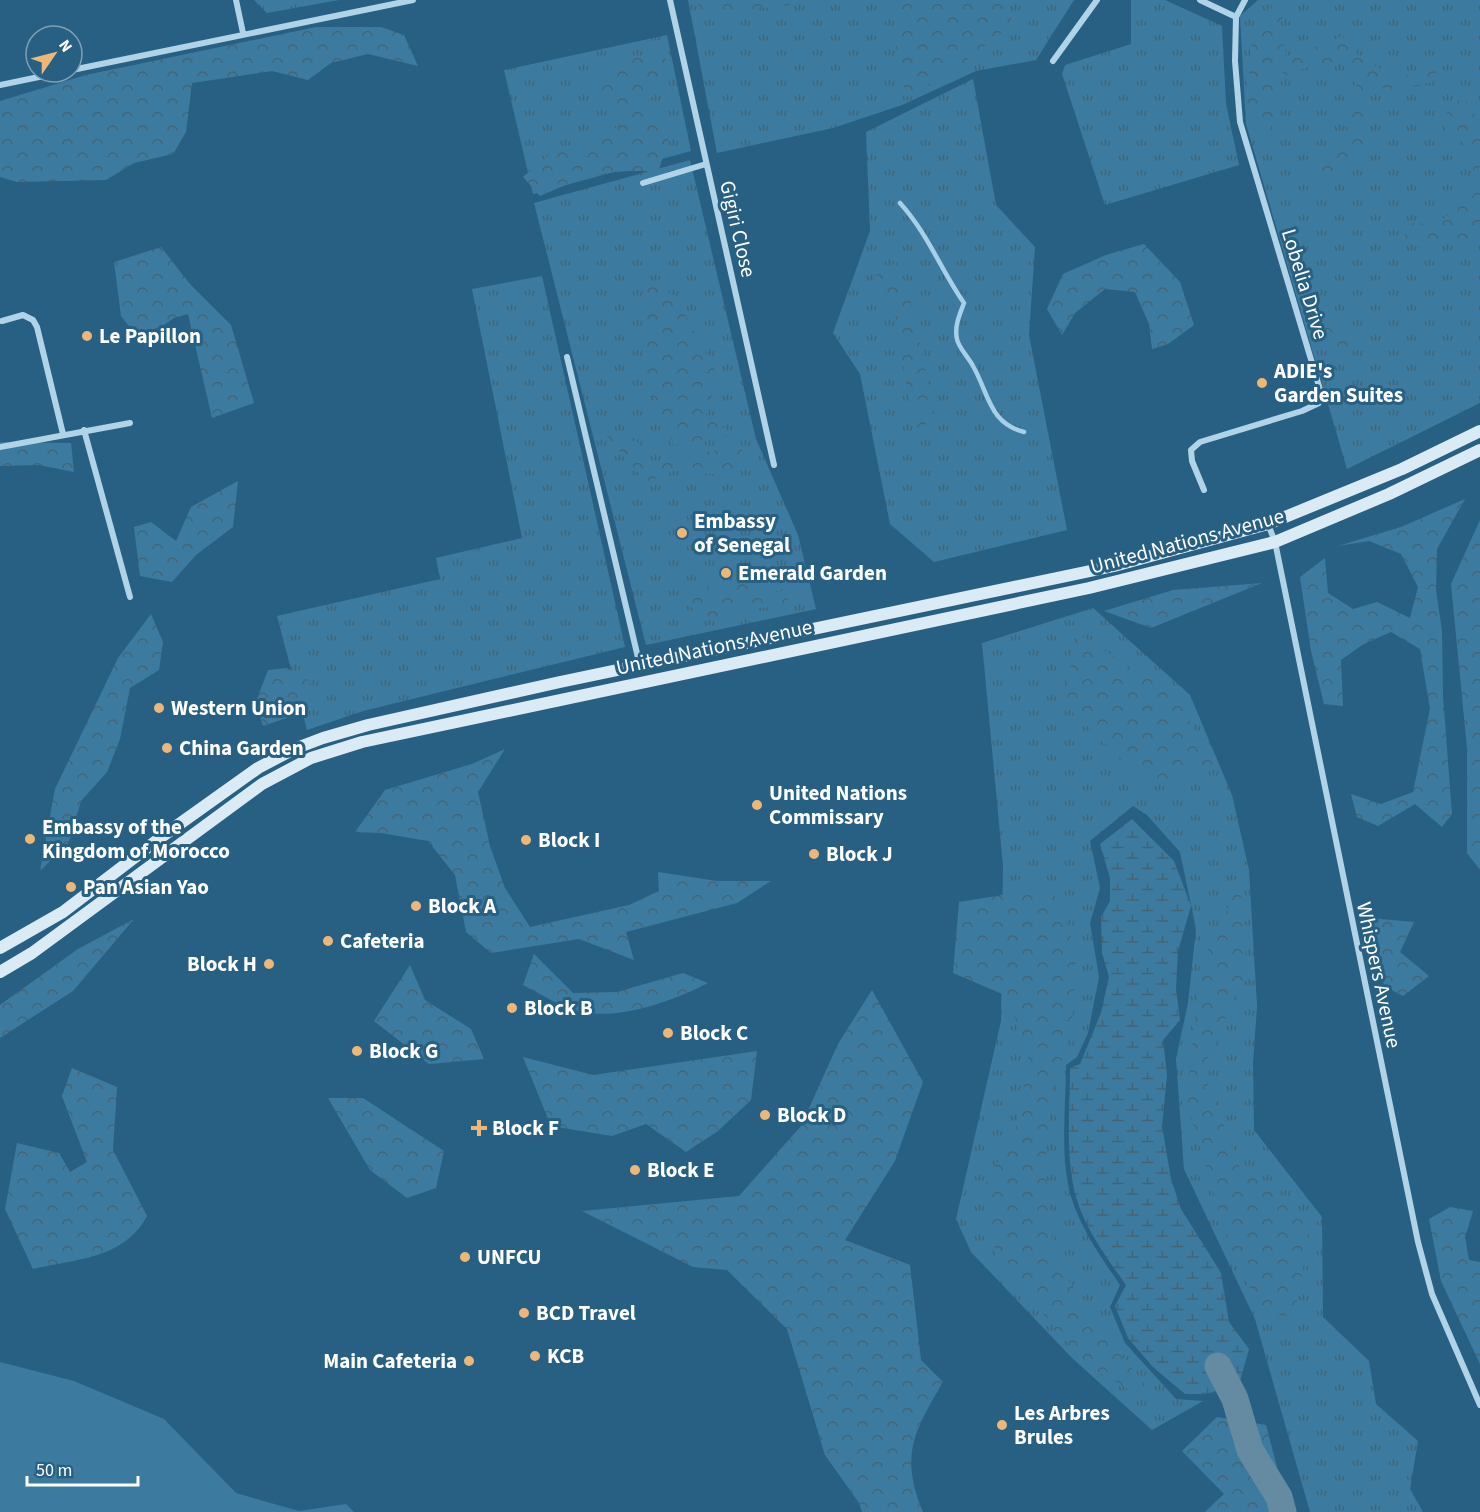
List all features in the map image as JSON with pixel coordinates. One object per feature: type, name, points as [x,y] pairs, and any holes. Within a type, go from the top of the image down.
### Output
[{"type":"street","points":[[236,0],[243,33]]},
{"type":"street","points":[[84,67],[413,0]]},
{"type":"street","name":"Gigiri Close","points":[[670,0],[774,465]]},
{"type":"street","points":[[1053,61],[1097,0]]},
{"type":"street","points":[[1200,0],[1236,17]]},
{"type":"street","name":"Lobelia Drive","points":[[1203,490],[1192,461],[1191,450],[1200,442],[1302,411],[1319,403],[1321,393],[1240,122],[1235,61],[1236,17],[1245,0]]},
{"type":"street","points":[[0,86],[24,81]]},
{"type":"street","points":[[643,183],[706,164]]},
{"type":"street","points":[[2,321],[23,315],[33,320],[37,327],[63,434]]},
{"type":"street","points":[[567,357],[640,666]]},
{"type":"street","points":[[0,447],[130,423]]},
{"type":"street","points":[[84,430],[130,597]]},
{"type":"street","name":"United Nations Avenue","points":[[0,948],[63,912],[164,835],[258,768],[294,749],[368,725],[1114,566],[1268,524],[1402,469],[1480,431]]},
{"type":"street","name":"United Nations Avenue","points":[[0,972],[32,953],[262,784],[311,758],[362,742],[1089,588],[1275,542],[1389,494],[1480,450]]},
{"type":"street","name":"Whispers Avenue","points":[[1268,524],[1275,542],[1418,1242],[1432,1294],[1480,1405]]},
{"type":"street","points":[[771,638],[775,653]]},
{"type":"green space","points":[[254,0],[339,0],[267,13]]},
{"type":"green space","points":[[688,0],[1074,0],[1036,60],[976,71],[902,105],[833,128],[717,153]]},
{"type":"green space","points":[[698,0],[839,0],[699,15]]},
{"type":"green space","points":[[898,0],[1007,0],[1012,24],[957,68],[906,97],[896,47]]},
{"type":"green space","points":[[1131,0],[1165,0],[1222,26],[1226,104],[1239,165],[1105,205],[1062,74],[1065,65],[1131,44]]},
{"type":"green space","points":[[1258,0],[1480,0],[1480,403],[1347,469],[1246,124],[1240,16]]},
{"type":"green space","points":[[1273,0],[1290,0],[1279,26],[1286,54],[1274,75],[1275,111],[1268,139],[1246,117],[1251,46]]},
{"type":"green space","points":[[316,27],[381,27],[404,35],[418,66],[368,54],[331,63],[308,80],[272,71],[192,83],[186,132],[173,154],[134,163],[106,180],[17,182],[0,177],[0,101],[56,84],[84,84],[84,76]]},
{"type":"green space","points":[[667,35],[691,151],[533,194],[504,70]]},
{"type":"green space","points":[[1342,36],[1353,46],[1358,55],[1394,78],[1437,69],[1432,82],[1402,90],[1377,88],[1363,96],[1365,135],[1361,163],[1345,165],[1316,180],[1312,166],[1341,143],[1357,84],[1341,61],[1313,65],[1279,78],[1293,59],[1306,50]]},
{"type":"green space","points":[[657,51],[673,66],[645,106],[672,130],[658,172],[625,171],[597,175],[540,196],[523,177],[554,151],[593,141],[607,126],[620,129],[616,107],[608,96],[590,83],[610,65]]},
{"type":"green space","points":[[973,79],[996,205],[1035,247],[1029,335],[1067,530],[934,562],[890,524],[860,374],[833,333],[870,231],[866,132]]},
{"type":"green space","points":[[1453,100],[1466,101],[1480,123],[1480,221],[1475,228],[1474,248],[1460,241],[1447,240],[1420,248],[1406,242],[1403,221],[1430,223],[1448,216],[1476,177],[1459,134],[1445,136],[1446,115]]},
{"type":"green space","points":[[690,160],[756,439],[798,535],[816,609],[646,645],[534,203]]},
{"type":"green space","points":[[1144,244],[1180,282],[1194,325],[1168,344],[1152,349],[1149,324],[1135,292],[1105,289],[1075,313],[1062,335],[1047,309],[1063,274],[1106,255]]},
{"type":"green space","points":[[161,247],[189,283],[231,325],[254,403],[212,418],[188,314],[174,318],[141,341],[121,316],[114,262]]},
{"type":"green space","points":[[899,261],[915,317],[936,420],[916,429],[908,395],[894,306],[873,277]]},
{"type":"green space","points":[[542,276],[625,647],[363,711],[307,730],[277,616],[440,579],[436,558],[522,538],[472,289]]},
{"type":"green space","points":[[646,282],[675,296],[718,376],[705,417],[735,435],[674,445],[644,377]]},
{"type":"green space","points":[[1306,289],[1354,347],[1343,357],[1321,336],[1311,319],[1306,300]]},
{"type":"green space","points":[[606,435],[633,436],[651,463],[702,452],[743,448],[731,474],[707,474],[688,465],[646,482]]},
{"type":"green space","points":[[0,442],[71,443],[74,472],[39,465],[0,466]]},
{"type":"green space","points":[[238,481],[233,527],[196,555],[172,582],[140,576],[134,527],[151,522],[176,541],[191,507]]},
{"type":"green space","points":[[1465,499],[1437,549],[1436,590],[1442,631],[1443,696],[1452,814],[1442,827],[1415,804],[1378,826],[1357,817],[1351,794],[1381,804],[1413,792],[1430,709],[1420,649],[1391,632],[1362,645],[1341,660],[1343,706],[1324,704],[1311,651],[1300,577],[1325,558],[1328,593],[1353,609],[1377,602],[1410,618],[1418,587],[1401,554],[1369,541],[1338,546],[1401,527]]},
{"type":"green space","points":[[1480,520],[1480,870],[1467,853],[1467,748],[1451,584]]},
{"type":"green space","points":[[741,583],[765,595],[797,587],[783,606],[749,609],[700,621],[685,597],[704,586],[728,593]]},
{"type":"green space","points":[[1262,583],[1151,628],[1104,611],[1173,590]]},
{"type":"green space","points":[[1093,608],[1190,695],[1232,795],[1249,870],[1257,1006],[1253,1063],[1254,1130],[1322,1217],[1323,1317],[1369,1361],[1376,1404],[1418,1441],[1410,1489],[1423,1512],[1310,1512],[1255,1319],[1184,1169],[1176,1059],[1188,1003],[1196,929],[1180,852],[1147,815],[1133,806],[1090,841],[1100,888],[1090,923],[1099,977],[1088,1033],[1077,1057],[1066,1065],[1064,1150],[1068,1184],[1081,1222],[1120,1285],[1110,1307],[1125,1343],[1176,1399],[1203,1401],[1152,1430],[1072,1358],[971,1252],[956,1219],[1001,1021],[1003,866],[982,643]]},
{"type":"green space","points":[[151,614],[163,642],[159,670],[130,688],[120,739],[107,772],[81,801],[69,842],[40,871],[55,789],[118,658]]},
{"type":"green space","points":[[1075,632],[1176,696],[1214,764],[1150,788],[1066,705]]},
{"type":"green space","points":[[287,668],[310,681],[307,711],[263,726],[255,704],[268,670]]},
{"type":"green space","points":[[505,749],[478,792],[490,846],[505,888],[530,927],[629,905],[659,891],[658,872],[717,881],[771,881],[737,903],[626,932],[634,960],[579,939],[491,953],[466,932],[455,875],[428,841],[381,833],[355,832],[385,790],[472,764]]},
{"type":"green space","points":[[1132,819],[1174,861],[1191,906],[1178,951],[1176,989],[1180,1020],[1163,1040],[1167,1075],[1162,1126],[1171,1179],[1181,1209],[1221,1273],[1229,1322],[1249,1349],[1240,1381],[1208,1394],[1185,1394],[1153,1367],[1128,1338],[1115,1306],[1126,1285],[1097,1243],[1085,1220],[1076,1197],[1070,1165],[1070,1068],[1080,1064],[1101,1013],[1109,977],[1102,953],[1101,917],[1110,901],[1110,878],[1100,844]]},
{"type":"green space","points":[[1240,882],[1247,970],[1203,1070],[1240,1168],[1312,1220],[1294,1317],[1263,1313],[1230,1249],[1186,1100],[1200,967]]},
{"type":"green space","points":[[1051,887],[1076,948],[1072,1028],[1053,1088],[1045,1159],[1053,1254],[1092,1319],[1169,1413],[1093,1369],[997,1263],[985,1184],[1015,1131],[1029,1060],[1007,996],[953,973],[959,902]]},
{"type":"green space","points":[[1369,918],[1414,922],[1400,952],[1429,976],[1403,996],[1384,986]]},
{"type":"green space","points":[[134,919],[73,991],[0,1038],[0,1005],[78,949]]},
{"type":"green space","points":[[534,954],[573,993],[617,992],[683,973],[708,983],[681,996],[634,1010],[618,1013],[587,1013],[562,1005],[523,985]]},
{"type":"green space","points":[[410,965],[425,1000],[471,1029],[484,1059],[429,1064],[374,1021]]},
{"type":"green space","points":[[872,990],[923,1082],[895,1161],[845,1240],[910,1265],[921,1360],[943,1382],[918,1429],[913,1444],[912,1474],[923,1512],[862,1512],[859,1503],[825,1455],[787,1329],[727,1270],[693,1267],[582,1211],[739,1196],[801,1126],[838,1044]]},
{"type":"green space","points":[[757,1051],[751,1100],[718,1131],[686,1152],[646,1124],[612,1136],[551,1126],[523,1057],[593,1075]]},
{"type":"green space","points":[[72,1068],[117,1087],[113,1150],[147,1216],[126,1241],[112,1249],[98,1255],[33,1269],[5,1209],[17,1143],[59,1153],[70,1172],[87,1162],[62,1096]]},
{"type":"green space","points":[[328,1098],[363,1098],[444,1151],[436,1188],[407,1198],[370,1170]]},
{"type":"green space","points":[[1450,1207],[1473,1211],[1465,1237],[1469,1260],[1480,1262],[1480,1364],[1441,1281],[1429,1219]]},
{"type":"green space","points":[[0,1362],[74,1381],[164,1419],[236,1493],[299,1511],[346,1504],[354,1512],[0,1512]]},
{"type":"green space","points":[[1217,1417],[1266,1425],[1289,1512],[1205,1512],[1224,1494],[1182,1451]]},
{"type":"waterway","points":[[900,203],[919,227],[964,303],[957,325],[958,342],[973,366],[991,406],[1004,422],[1024,432]]},
{"type":"waterway","points":[[1218,1366],[1235,1399],[1250,1450],[1279,1497],[1283,1512]]},
{"type":"place","name":"Le Papillon","points":[[87,336]]},
{"type":"place","name":"ADIE's Garden Suites","points":[[1262,383]]},
{"type":"place","name":"Embassy of Senegal","points":[[682,533]]},
{"type":"place","name":"Emerald Garden","points":[[726,573]]},
{"type":"place","name":"Western Union","points":[[159,708]]},
{"type":"place","name":"China Garden","points":[[167,748]]},
{"type":"place","name":"United Nations Commissary","points":[[757,805]]},
{"type":"place","name":"Embassy of the Kingdom of Morocco","points":[[30,839]]},
{"type":"place","name":"Block I","points":[[526,840]]},
{"type":"place","name":"Block J","points":[[814,854]]},
{"type":"place","name":"Pan Asian Yao","points":[[71,887]]},
{"type":"place","name":"Block A","points":[[416,906]]},
{"type":"place","name":"Cafeteria","points":[[328,941]]},
{"type":"place","name":"Block H","points":[[269,964]]},
{"type":"place","name":"Block B","points":[[512,1008]]},
{"type":"place","name":"Block C","points":[[668,1033]]},
{"type":"place","name":"Block G","points":[[357,1051]]},
{"type":"place","name":"Block D","points":[[765,1115]]},
{"type":"place","name":"Block F","points":[[479,1128]]},
{"type":"place","name":"Block E","points":[[635,1170]]},
{"type":"place","name":"UNFCU","points":[[465,1257]]},
{"type":"place","name":"BCD Travel","points":[[524,1313]]},
{"type":"place","name":"KCB","points":[[535,1356]]},
{"type":"place","name":"Main Cafeteria","points":[[469,1361]]},
{"type":"place","name":"Les Arbres Brules","points":[[1002,1425]]}]
